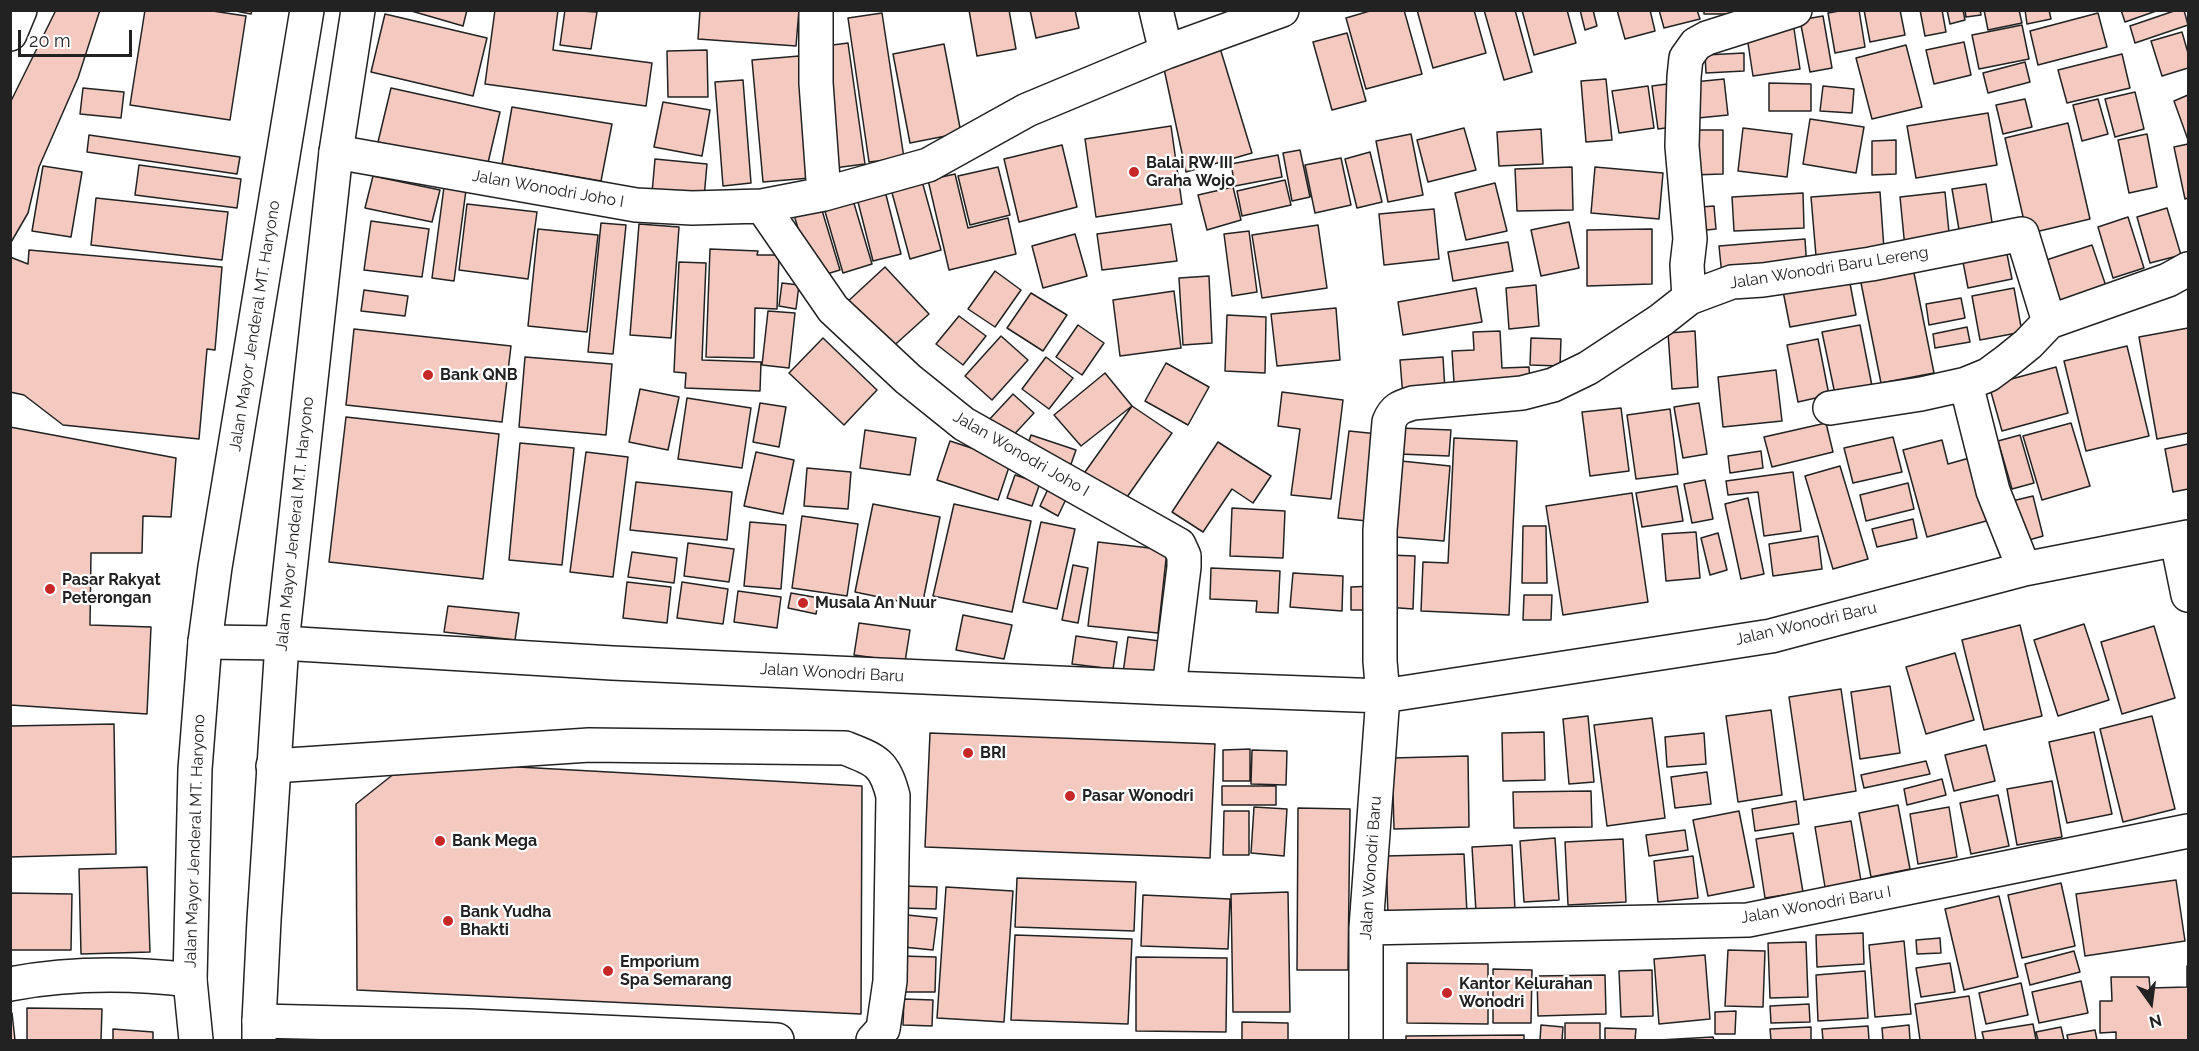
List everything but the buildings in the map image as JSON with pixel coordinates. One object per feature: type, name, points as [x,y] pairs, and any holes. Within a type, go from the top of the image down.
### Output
[{"type":"main road","points":[[10,34],[20,10]]},
{"type":"main road","name":"Jalan Mayor Jenderal MT. Haryono","points":[[196,1041],[190,980],[195,769],[205,642],[217,556],[308,10]]},
{"type":"main road","name":"Jalan Mayor Jenderal M.T. Haryono","points":[[259,1031],[282,643],[336,152],[357,10]]},
{"type":"main road","points":[[816,10],[816,83],[824,194]]},
{"type":"main road","points":[[1156,10],[1166,52]]},
{"type":"main road","name":"Jalan Wonodri Joho I","points":[[336,152],[636,205],[692,208],[762,206],[824,194],[928,165],[1027,110],[1166,52],[1282,10]]},
{"type":"main road","points":[[1689,298],[1687,265],[1690,239],[1682,146],[1686,58],[1696,44],[1707,38],[1795,10]]},
{"type":"main road","name":"Jalan Wonodri Joho I","points":[[762,206],[833,309],[908,379],[963,424],[1179,546],[1184,556],[1184,567],[1169,688]]},
{"type":"main road","name":"Jalan Wonodri Baru Lereng","points":[[1383,696],[1380,661],[1380,530],[1389,422],[1393,412],[1399,407],[1413,403],[1522,393],[1553,385],[1588,368],[1689,298],[1732,282],[1763,280],[1871,264],[2022,234],[2049,322]]},
{"type":"main road","points":[[1830,408],[1921,394],[1966,384],[1988,375],[2007,361],[2028,344],[2049,322],[2168,280],[2188,269]]},
{"type":"main road","points":[[1966,384],[1993,491],[2024,569]]},
{"type":"main road","points":[[2183,539],[2188,595]]},
{"type":"main road","name":"Jalan Wonodri Baru","points":[[282,643],[612,663],[1383,696],[1771,636],[2024,569],[2183,539]]},
{"type":"main road","points":[[205,642],[282,643]]},
{"type":"main road","name":"Jalan Wonodri Baru","points":[[1366,1041],[1366,928],[1383,696]]},
{"type":"main road","points":[[273,766],[589,746],[845,748],[870,758],[888,774],[893,796],[890,981],[883,1029],[873,1041]]},
{"type":"main road","name":"Jalan Wonodri Baru I","points":[[1366,928],[1748,920],[2188,831]]},
{"type":"main road","points":[[10,984],[41,978],[145,975],[190,980]]},
{"type":"main road","points":[[259,1031],[469,1026],[777,1041]]},
{"type":"place","name":"Balai RW III Graha Wojo","points":[[1134,172]]},
{"type":"place","name":"Bank QNB","points":[[428,375]]},
{"type":"place","name":"Pasar Rakyat Peterongan","points":[[50,589]]},
{"type":"place","name":"Musala An Nuur","points":[[803,603]]},
{"type":"place","name":"BRI","points":[[968,753]]},
{"type":"place","name":"Pasar Wonodri","points":[[1070,796]]},
{"type":"place","name":"Bank Mega","points":[[440,841]]},
{"type":"place","name":"Bank Yudha Bhakti","points":[[448,921]]},
{"type":"place","name":"Emporium Spa Semarang","points":[[608,971]]},
{"type":"place","name":"Kantor Kelurahan Wonodri","points":[[1447,993]]}]
